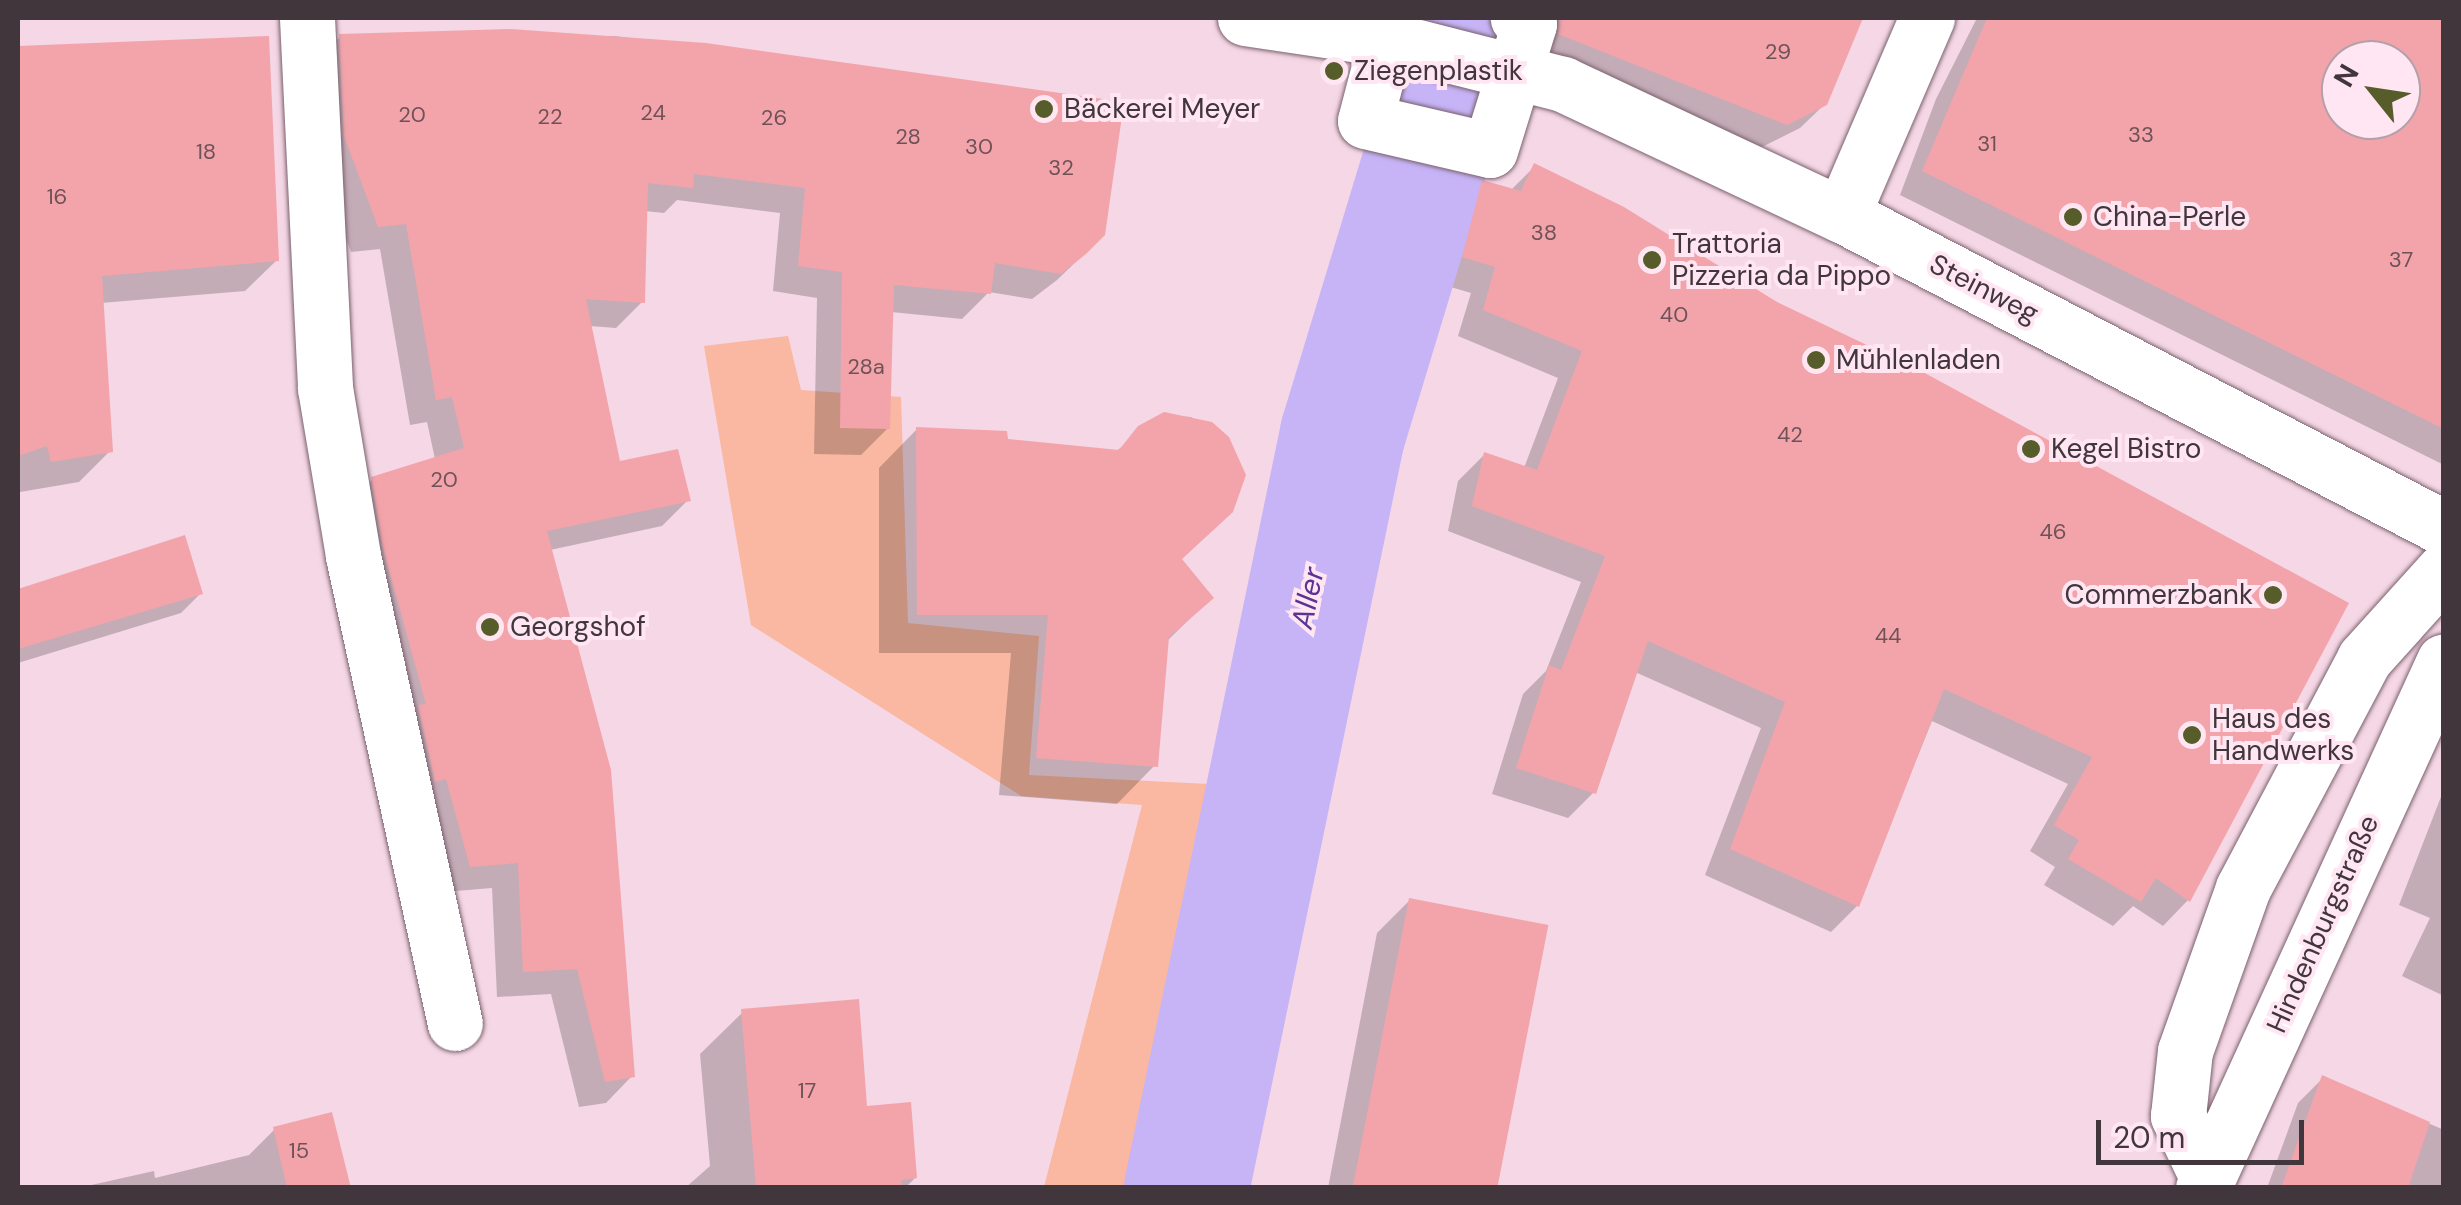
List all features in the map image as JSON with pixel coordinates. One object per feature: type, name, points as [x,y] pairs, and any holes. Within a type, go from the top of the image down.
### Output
[{"type":"street","points":[[307,18],[325,388],[353,556],[454,1023]]},
{"type":"street","name":"Steinweg","points":[[1246,18],[1517,42],[1842,216],[2444,528]]},
{"type":"street","points":[[1842,216],[1927,18]]},
{"type":"street","points":[[1389,28],[1365,120],[1490,150],[1517,42]]},
{"type":"street","points":[[2205,1182],[2178,1116],[2186,1051],[2244,888],[2364,659],[2444,570]]},
{"type":"street","name":"Hindenburgstraße","points":[[2205,1182],[2444,660]]},
{"type":"shaded area","points":[[788,336],[801,390],[901,397],[908,623],[1039,636],[1029,775],[1228,785],[1133,1187],[1044,1187],[1142,805],[1021,796],[751,625],[704,346]]},
{"type":"building","points":[[1559,18],[1863,18],[1827,105],[1787,125],[1558,34]]},
{"type":"building","points":[[1987,18],[2444,18],[2444,429],[1922,171]]},
{"type":"building","points":[[511,29],[706,43],[1124,102],[1105,235],[1061,274],[995,263],[991,294],[894,285],[890,429],[840,428],[842,272],[798,266],[805,188],[694,174],[693,188],[648,183],[645,303],[586,299],[620,461],[678,449],[691,501],[547,531],[611,770],[635,1077],[605,1082],[577,969],[523,972],[518,863],[470,867],[446,779],[435,782],[418,705],[426,704],[383,548],[371,477],[464,448],[452,397],[436,400],[406,224],[378,227],[344,136],[339,34]]},
{"type":"building","points":[[269,36],[279,261],[102,276],[113,452],[51,462],[47,446],[18,456],[18,46]]},
{"type":"building","points":[[1534,163],[1624,207],[1777,302],[1921,371],[2349,603],[2190,902],[2156,878],[2141,902],[2068,859],[2079,840],[2054,825],[2092,757],[1944,689],[1859,907],[1730,849],[1785,702],[1648,641],[1596,794],[1516,768],[1549,665],[1561,670],[1605,556],[1472,506],[1484,452],[1537,470],[1582,351],[1483,310],[1495,267],[1462,257],[1482,180],[1521,191]]},
{"type":"building","points":[[1164,412],[1212,422],[1229,437],[1246,475],[1233,512],[1182,559],[1214,598],[1169,637],[1158,767],[1036,758],[1048,615],[917,615],[916,427],[1007,431],[1008,439],[1119,450],[1138,426]]},
{"type":"building","points":[[185,535],[203,594],[18,649],[18,589]]},
{"type":"building","points":[[1409,898],[1548,925],[1497,1188],[1353,1188]]},
{"type":"building","points":[[859,999],[867,1106],[911,1102],[917,1178],[901,1180],[902,1188],[756,1188],[741,1009]]},
{"type":"building","points":[[2322,1075],[2430,1122],[2408,1188],[2281,1188]]},
{"type":"building","points":[[332,1112],[351,1188],[287,1188],[273,1127]]},
{"type":"waterway","name":"Aller","points":[[1186,1188],[1342,434],[1468,18]]},
{"type":"place","name":"Ziegenplastik","points":[[1334,71]]},
{"type":"place","name":"Bäckerei Meyer","points":[[1044,109]]},
{"type":"place","name":"China-Perle","points":[[2073,217]]},
{"type":"place","name":"Trattoria Pizzeria da Pippo","points":[[1652,260]]},
{"type":"place","name":"Mühlenladen","points":[[1816,360]]},
{"type":"place","name":"Kegel Bistro","points":[[2031,449]]},
{"type":"place","name":"Commerzbank","points":[[2273,595]]},
{"type":"place","name":"Georgshof","points":[[490,627]]},
{"type":"place","name":"Haus des Handwerks","points":[[2192,735]]}]
